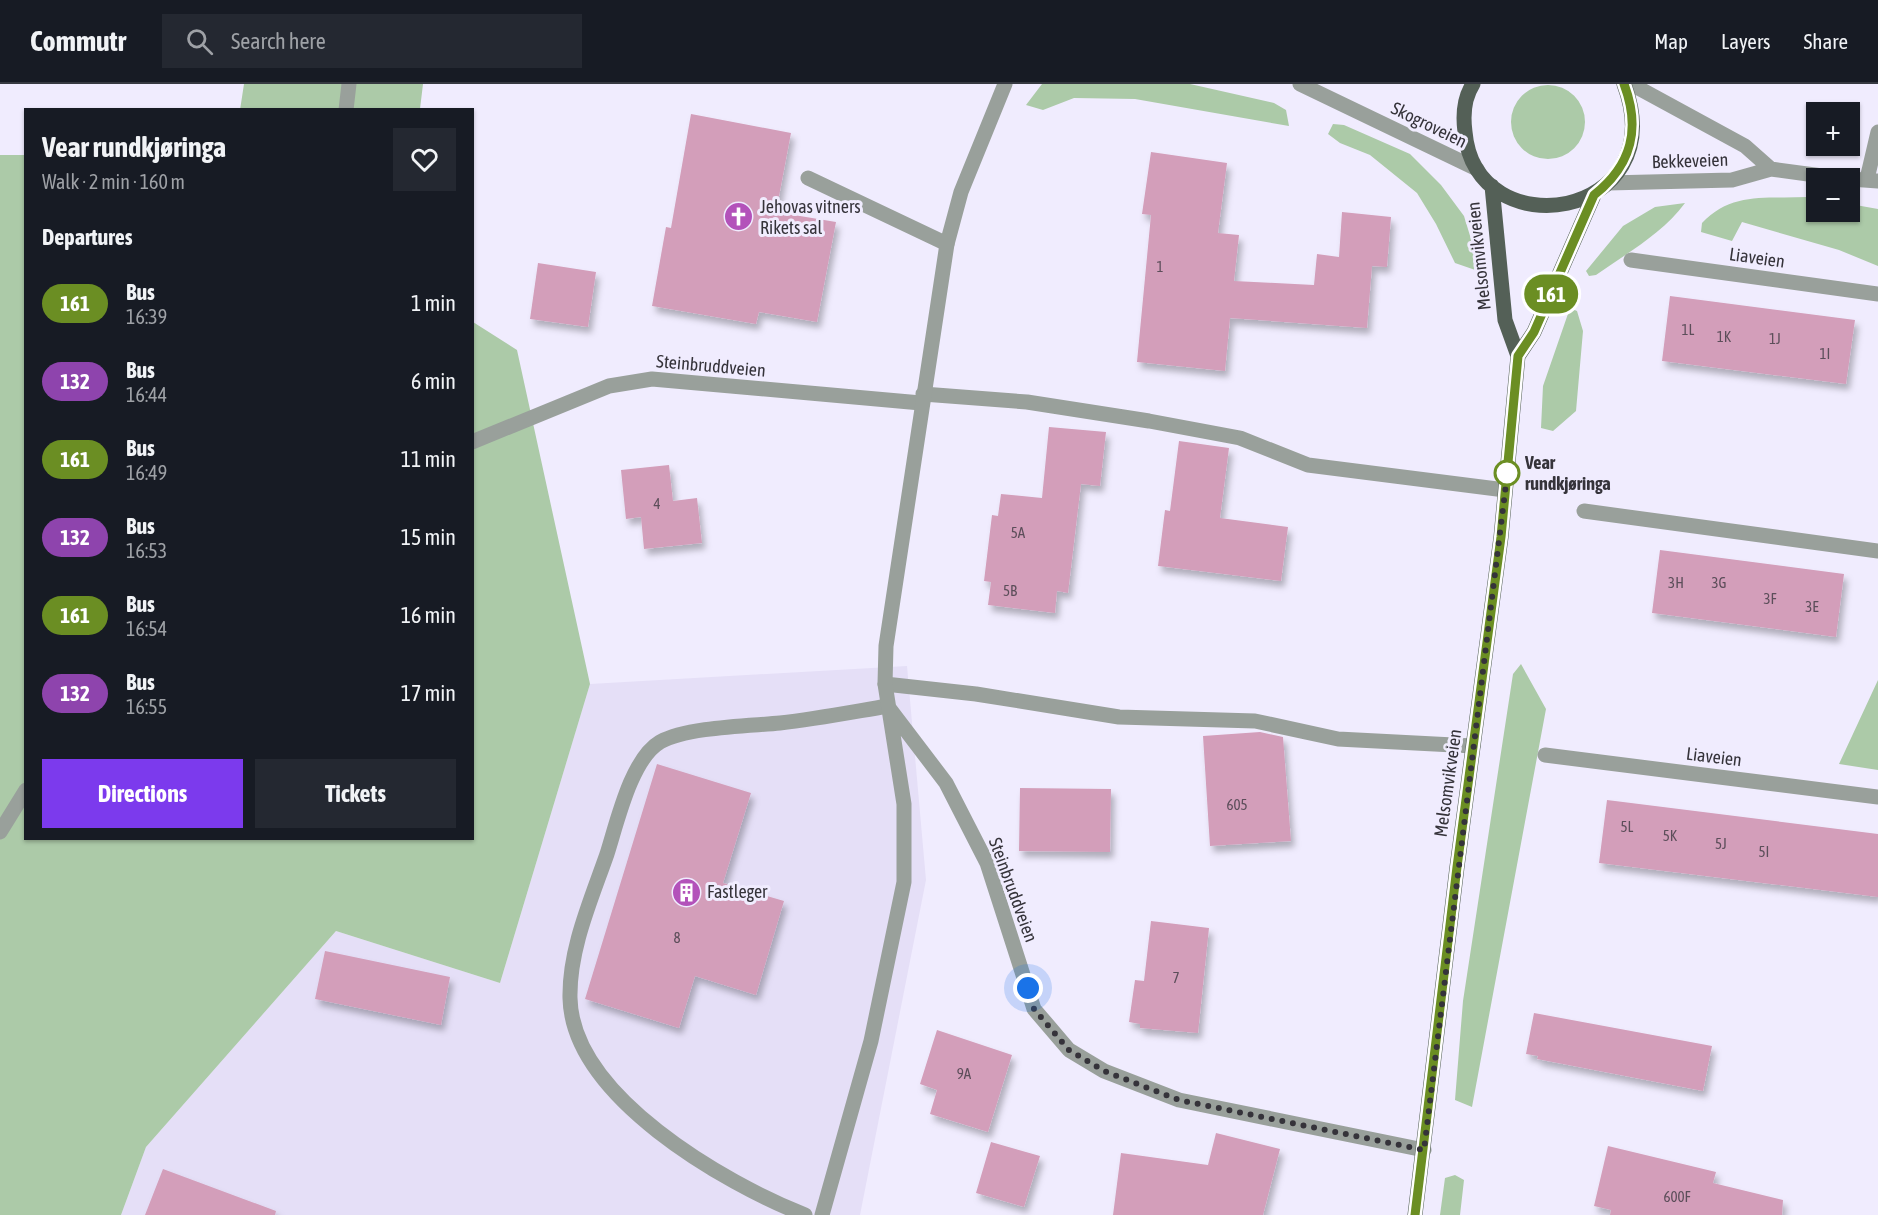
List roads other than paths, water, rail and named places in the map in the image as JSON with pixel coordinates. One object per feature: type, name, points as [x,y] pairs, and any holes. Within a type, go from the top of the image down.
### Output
[{"type":"main road","name":"Melsomvikveien","points":[[1473,84],[1463,115],[1466,143],[1477,169],[1492,186],[1515,200],[1542,207],[1568,205],[1594,195],[1608,183],[1625,160],[1634,134],[1633,106],[1624,84]]},
{"type":"main road","name":"Melsomvikveien","points":[[1415,1215],[1505,490],[1518,356],[1505,320],[1492,186]]},
{"type":"main road","name":"Melsomvikveien","points":[[1518,356],[1534,332],[1594,195]]},
{"type":"street","points":[[346,108],[349,84]]},
{"type":"street","name":"Steinbruddveien","points":[[822,1215],[871,1041],[904,882],[904,804],[885,684],[887,627],[922,398],[947,244],[961,192],[1005,84]]},
{"type":"street","name":"Skogroveien","points":[[1300,84],[1477,169]]},
{"type":"street","name":"Bekkeveien","points":[[1631,84],[1745,146],[1771,169]]},
{"type":"street","points":[[1872,180],[1878,132]]},
{"type":"street","name":"Bekkeveien","points":[[1608,183],[1732,180],[1771,169],[1806,174]]},
{"type":"street","points":[[808,178],[947,244]]},
{"type":"street","name":"Liaveien","points":[[1631,260],[1878,294]]},
{"type":"street","name":"Steinbruddveien","points":[[474,441],[609,386],[652,379],[922,398]]},
{"type":"street","points":[[922,398],[1026,402],[1149,421],[1240,438],[1308,465],[1505,490]]},
{"type":"street","points":[[1584,511],[1878,551]]},
{"type":"street","points":[[885,684],[976,694],[1119,717],[1255,721],[1338,739],[1473,747]]},
{"type":"street","points":[[805,1215],[708,1166],[655,1128],[619,1098],[589,1059],[574,1027],[570,999],[571,969],[624,803],[641,761],[658,743],[676,734],[784,722],[888,706]]},
{"type":"street","name":"Steinbruddveien","points":[[888,706],[946,783],[987,863],[1034,1009],[1069,1050],[1104,1071],[1179,1100],[1424,1150]]},
{"type":"street","name":"Liaveien","points":[[1545,755],[1878,797]]},
{"type":"street","points":[[0,832],[24,793]]},
{"type":"place","name":"Jehovas vitners Rikets sal","points":[[739,217]]},
{"type":"place","name":"Vear rundkjøringa","points":[[1507,473]]},
{"type":"place","name":"Fastleger","points":[[686,892]]}]
